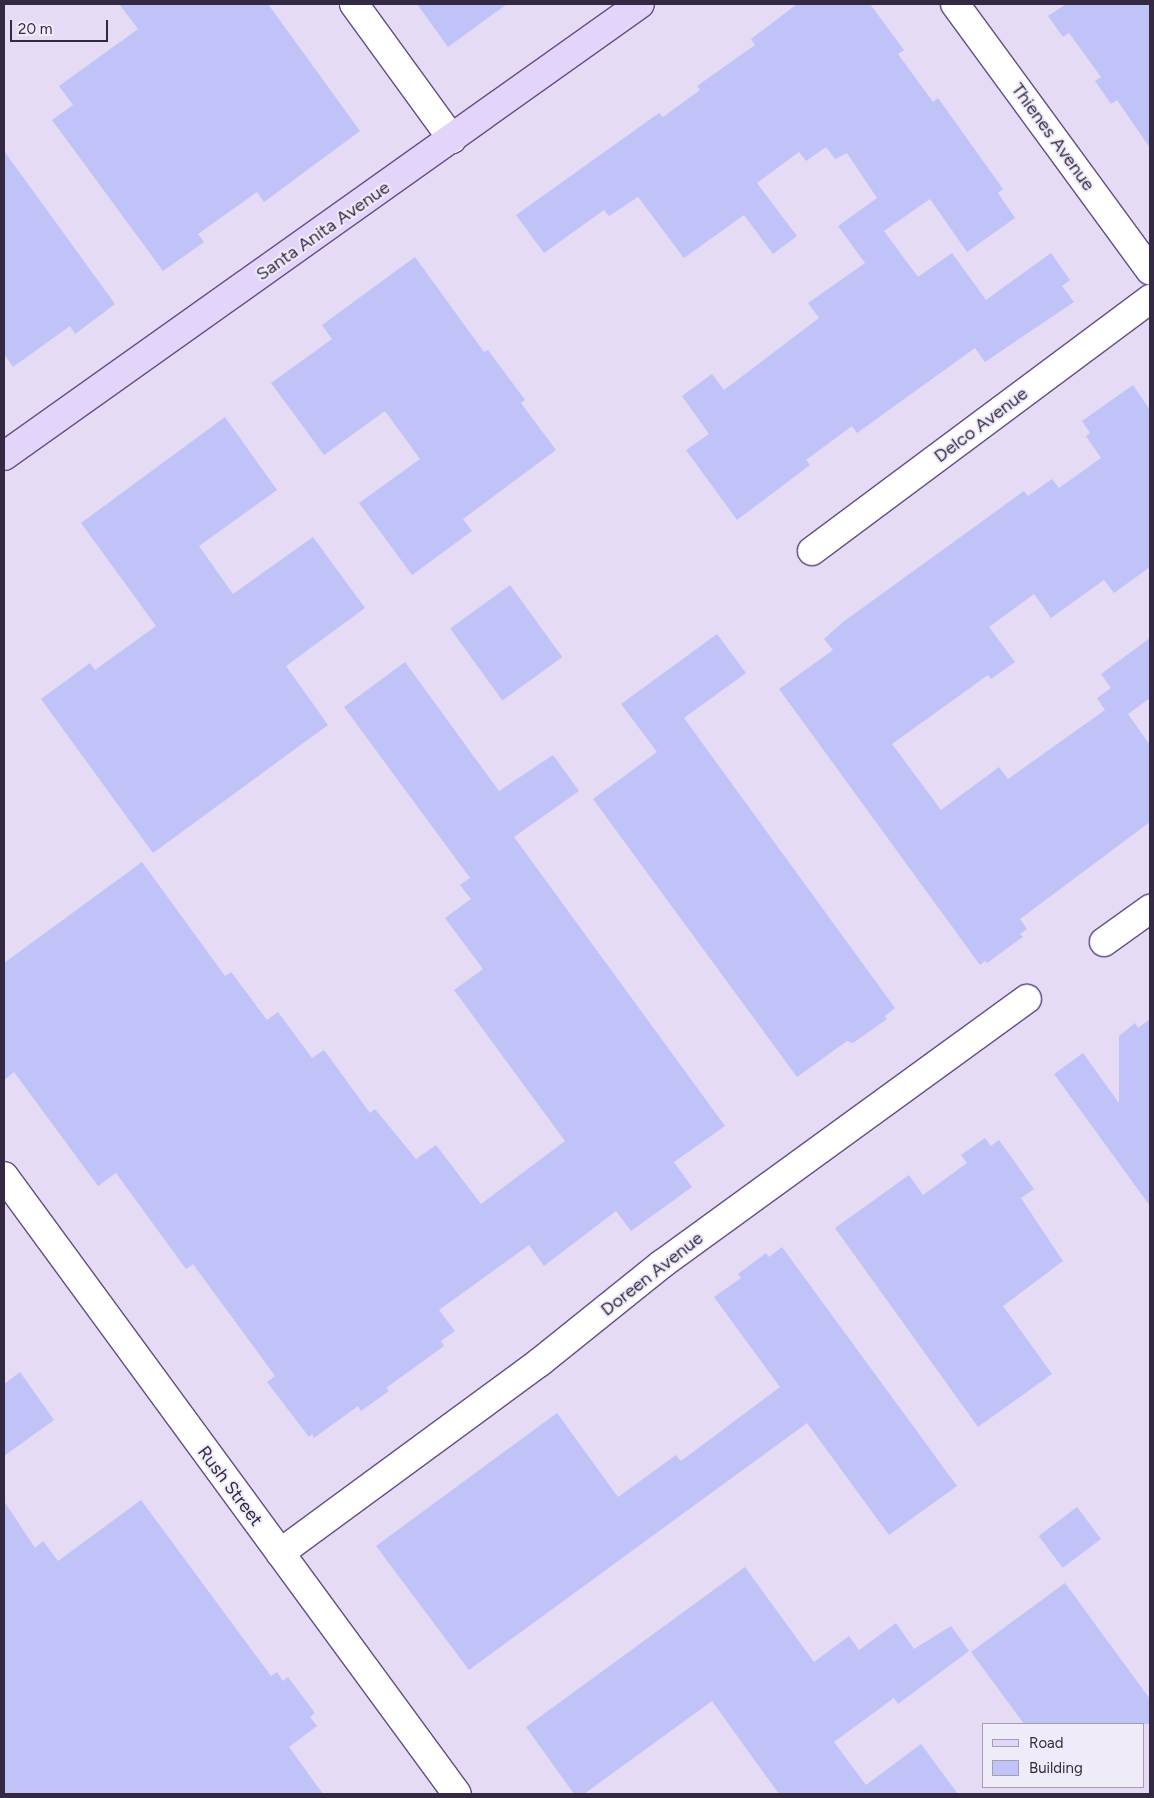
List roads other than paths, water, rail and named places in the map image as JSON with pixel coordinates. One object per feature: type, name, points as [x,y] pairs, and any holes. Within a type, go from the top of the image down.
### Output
[{"type":"main road","name":"Santa Anita Avenue","points":[[4,456],[452,140],[640,4]]},
{"type":"street","points":[[354,4],[452,140]]},
{"type":"street","name":"Thienes Avenue","points":[[955,4],[1150,270]]},
{"type":"street","name":"Delco Avenue","points":[[812,550],[1150,299]]},
{"type":"street","points":[[1104,942],[1150,909]]},
{"type":"street","name":"Doreen Avenue","points":[[280,1553],[540,1362],[662,1264],[1027,999]]},
{"type":"street","name":"Rush Street","points":[[4,1176],[457,1794]]}]
